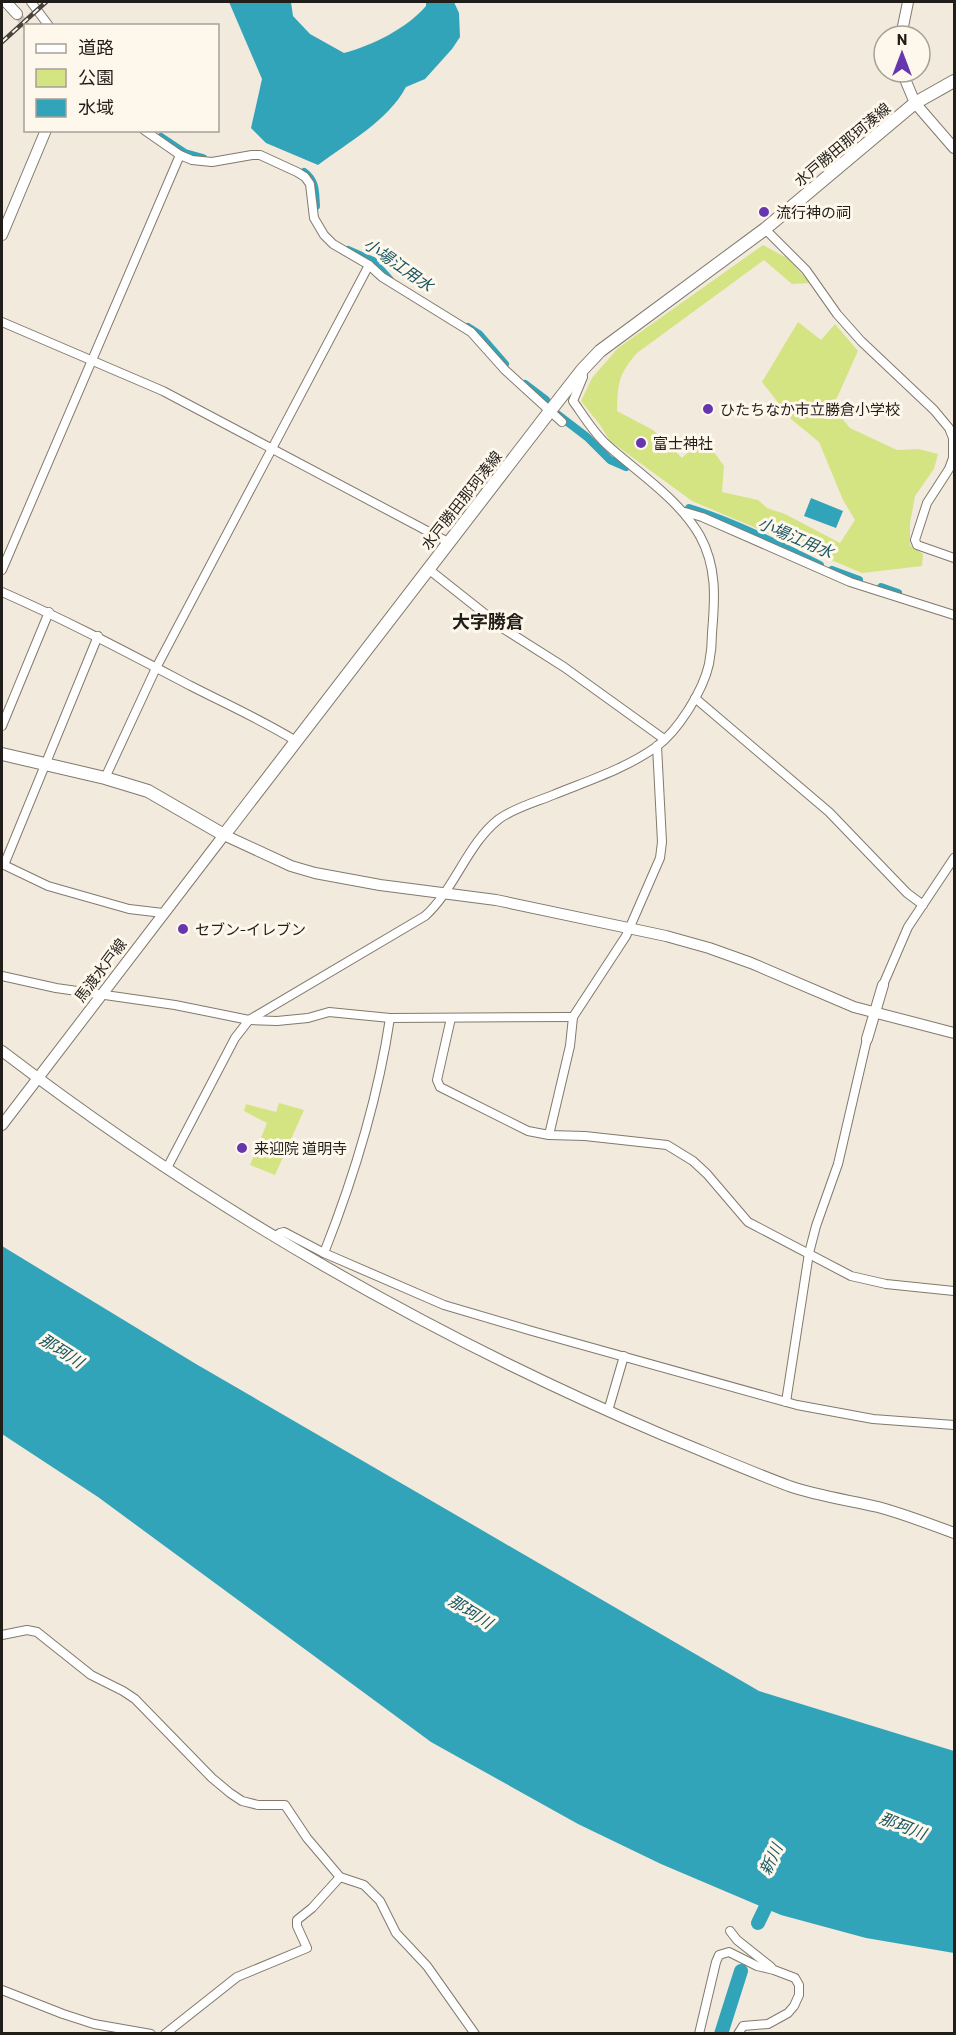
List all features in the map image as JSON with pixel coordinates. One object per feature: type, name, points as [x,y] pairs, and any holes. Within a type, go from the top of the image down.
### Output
[{"type":"main road","name":"水戸勝田那珂湊線","points":[[224,835],[427,568],[582,370],[600,351],[765,229],[915,103],[952,85]]},
{"type":"main road","points":[[2,754],[105,778],[148,791],[224,835]]},
{"type":"street","points":[[6,2],[17,14]]},
{"type":"street","points":[[31,2],[48,24]]},
{"type":"street","points":[[904,24],[909,2]]},
{"type":"street","points":[[907,84],[915,103],[954,148]]},
{"type":"street","points":[[2,235],[45,132]]},
{"type":"street","points":[[147,132],[180,154],[201,162],[260,155],[297,172],[310,184],[314,218],[324,235],[333,244],[471,332],[505,370],[562,422]]},
{"type":"street","points":[[2,570],[180,154]]},
{"type":"street","points":[[765,229],[806,270],[837,314],[861,341],[934,410],[949,428],[953,458],[949,469],[927,503],[915,540],[917,545],[954,558]]},
{"type":"street","points":[[105,778],[156,668],[369,265]]},
{"type":"street","points":[[2,322],[163,391],[448,542]]},
{"type":"street","points":[[167,1168],[220,1064],[249,1020],[425,916],[445,893],[479,840],[501,818],[632,761],[657,746],[677,725],[694,699],[706,675],[711,654],[715,596],[714,578],[707,551],[685,512],[604,442],[573,401],[583,377],[582,370]]},
{"type":"street","points":[[685,512],[702,517],[850,582],[954,615]]},
{"type":"street","points":[[427,568],[504,629],[564,668],[664,739]]},
{"type":"street","points":[[2,592],[98,636],[266,723],[296,741]]},
{"type":"street","points":[[2,726],[48,612]]},
{"type":"street","points":[[98,636],[3,865],[48,886],[129,909],[163,913]]},
{"type":"street","points":[[694,699],[829,812],[907,893],[923,905]]},
{"type":"street","points":[[549,1135],[570,1046],[573,1017],[626,936],[660,858],[662,842],[657,746]]},
{"type":"street","points":[[224,835],[291,866],[315,873],[381,885],[496,900],[630,927],[710,948],[751,963],[826,997],[874,1014],[954,1033]]},
{"type":"street","name":"馬渡水戸線","points":[[2,1125],[224,835]]},
{"type":"street","points":[[786,1402],[809,1253],[838,1164],[874,1014],[883,985],[908,927],[954,858]]},
{"type":"street","points":[[2,976],[56,988],[175,1005],[249,1020],[277,1021],[308,1018],[329,1012],[390,1018],[573,1017]]},
{"type":"street","points":[[324,1253],[374,1104],[390,1018]]},
{"type":"street","points":[[451,1018],[437,1080],[440,1087],[528,1131],[549,1135],[585,1136],[668,1145],[693,1161],[707,1174],[748,1222],[851,1276],[886,1284],[954,1291]]},
{"type":"street","points":[[2,1051],[167,1168],[274,1238],[464,1343],[608,1411],[790,1486],[826,1497],[879,1508],[954,1533]]},
{"type":"street","points":[[274,1238],[284,1232],[324,1253],[444,1305],[786,1402],[873,1419],[954,1425]]},
{"type":"street","points":[[608,1411],[624,1356]]},
{"type":"street","points":[[2,1635],[27,1630],[37,1632],[91,1675],[135,1699],[212,1778],[230,1793],[242,1801],[258,1805],[285,1804],[307,1838],[340,1876],[364,1886],[380,1901],[396,1933],[427,1966],[475,2034]]},
{"type":"street","points":[[165,2034],[237,1977],[307,1948],[297,1926],[297,1920],[312,1908],[340,1876]]},
{"type":"street","points":[[730,1930],[736,1940],[774,1970]]},
{"type":"street","points":[[699,2034],[716,1962],[719,1955],[729,1952],[757,1966],[795,1978],[799,1985],[799,1995],[788,2013],[768,2024],[743,2026],[738,2034]]},
{"type":"street","points":[[2,1990],[94,2024],[151,2034]]},
{"type":"green space","points":[[763,245],[787,258],[810,283],[792,284],[764,260],[637,353],[626,367],[620,380],[617,411],[653,430],[682,458],[703,437],[724,466],[722,492],[758,500],[767,508],[785,514],[840,543],[855,520],[843,500],[819,442],[791,419],[762,382],[798,322],[821,340],[835,324],[858,351],[836,400],[841,417],[850,428],[897,450],[919,449],[938,454],[934,469],[915,496],[910,523],[910,545],[923,554],[922,566],[862,573],[692,501],[610,441],[581,401],[592,378],[618,348]]},
{"type":"green space","points":[[279,1103],[304,1110],[275,1175],[250,1165],[267,1123],[244,1111],[246,1104],[276,1112]]},
{"type":"water","points":[[229,2],[291,2],[293,16],[310,34],[344,53],[366,46],[399,29],[426,6],[426,2],[454,2],[459,13],[460,37],[425,79],[406,87],[378,121],[318,165],[266,143],[251,128],[262,79]]},
{"type":"water","points":[[811,498],[843,511],[836,528],[804,516]]},
{"type":"water","name":"那珂川","points":[[2,1246],[196,1364],[759,1691],[954,1751],[954,1953],[866,1938],[781,1915],[661,1864],[578,1824],[431,1742],[98,1497],[2,1434]]},
{"type":"waterway","name":"小場江用水","points":[[161,137],[185,153],[203,158]]},
{"type":"waterway","name":"小場江用水","points":[[304,172],[313,183],[316,206]]},
{"type":"waterway","name":"小場江用水","points":[[348,250],[373,261],[390,280]]},
{"type":"waterway","name":"小場江用水","points":[[468,327],[479,334],[505,364]]},
{"type":"waterway","name":"小場江用水","points":[[525,384],[546,400]]},
{"type":"waterway","name":"小場江用水","points":[[557,414],[587,437],[610,460],[626,467]]},
{"type":"waterway","name":"小場江用水","points":[[689,508],[772,541],[820,565]]},
{"type":"waterway","name":"小場江用水","points":[[832,570],[859,580]]},
{"type":"waterway","name":"小場江用水","points":[[881,587],[898,593]]},
{"type":"waterway","name":"新川","points":[[758,1923],[772,1894]]},
{"type":"waterway","name":"新川","points":[[721,2034],[741,1971]]},
{"type":"tunnel","points":[[17,14],[24,24]]},
{"type":"railway","points":[[2,42],[46,2]]},
{"type":"place","name":"流行神の祠","points":[[764,212]]},
{"type":"place","name":"ひたちなか市立勝倉小学校","points":[[708,409]]},
{"type":"place","name":"富士神社","points":[[641,443]]},
{"type":"place","name":"セブン-イレブン","points":[[183,929]]},
{"type":"place","name":"来迎院 道明寺","points":[[242,1148]]},
{"type":"district","name":"大字勝倉","points":[[488,621]]}]
